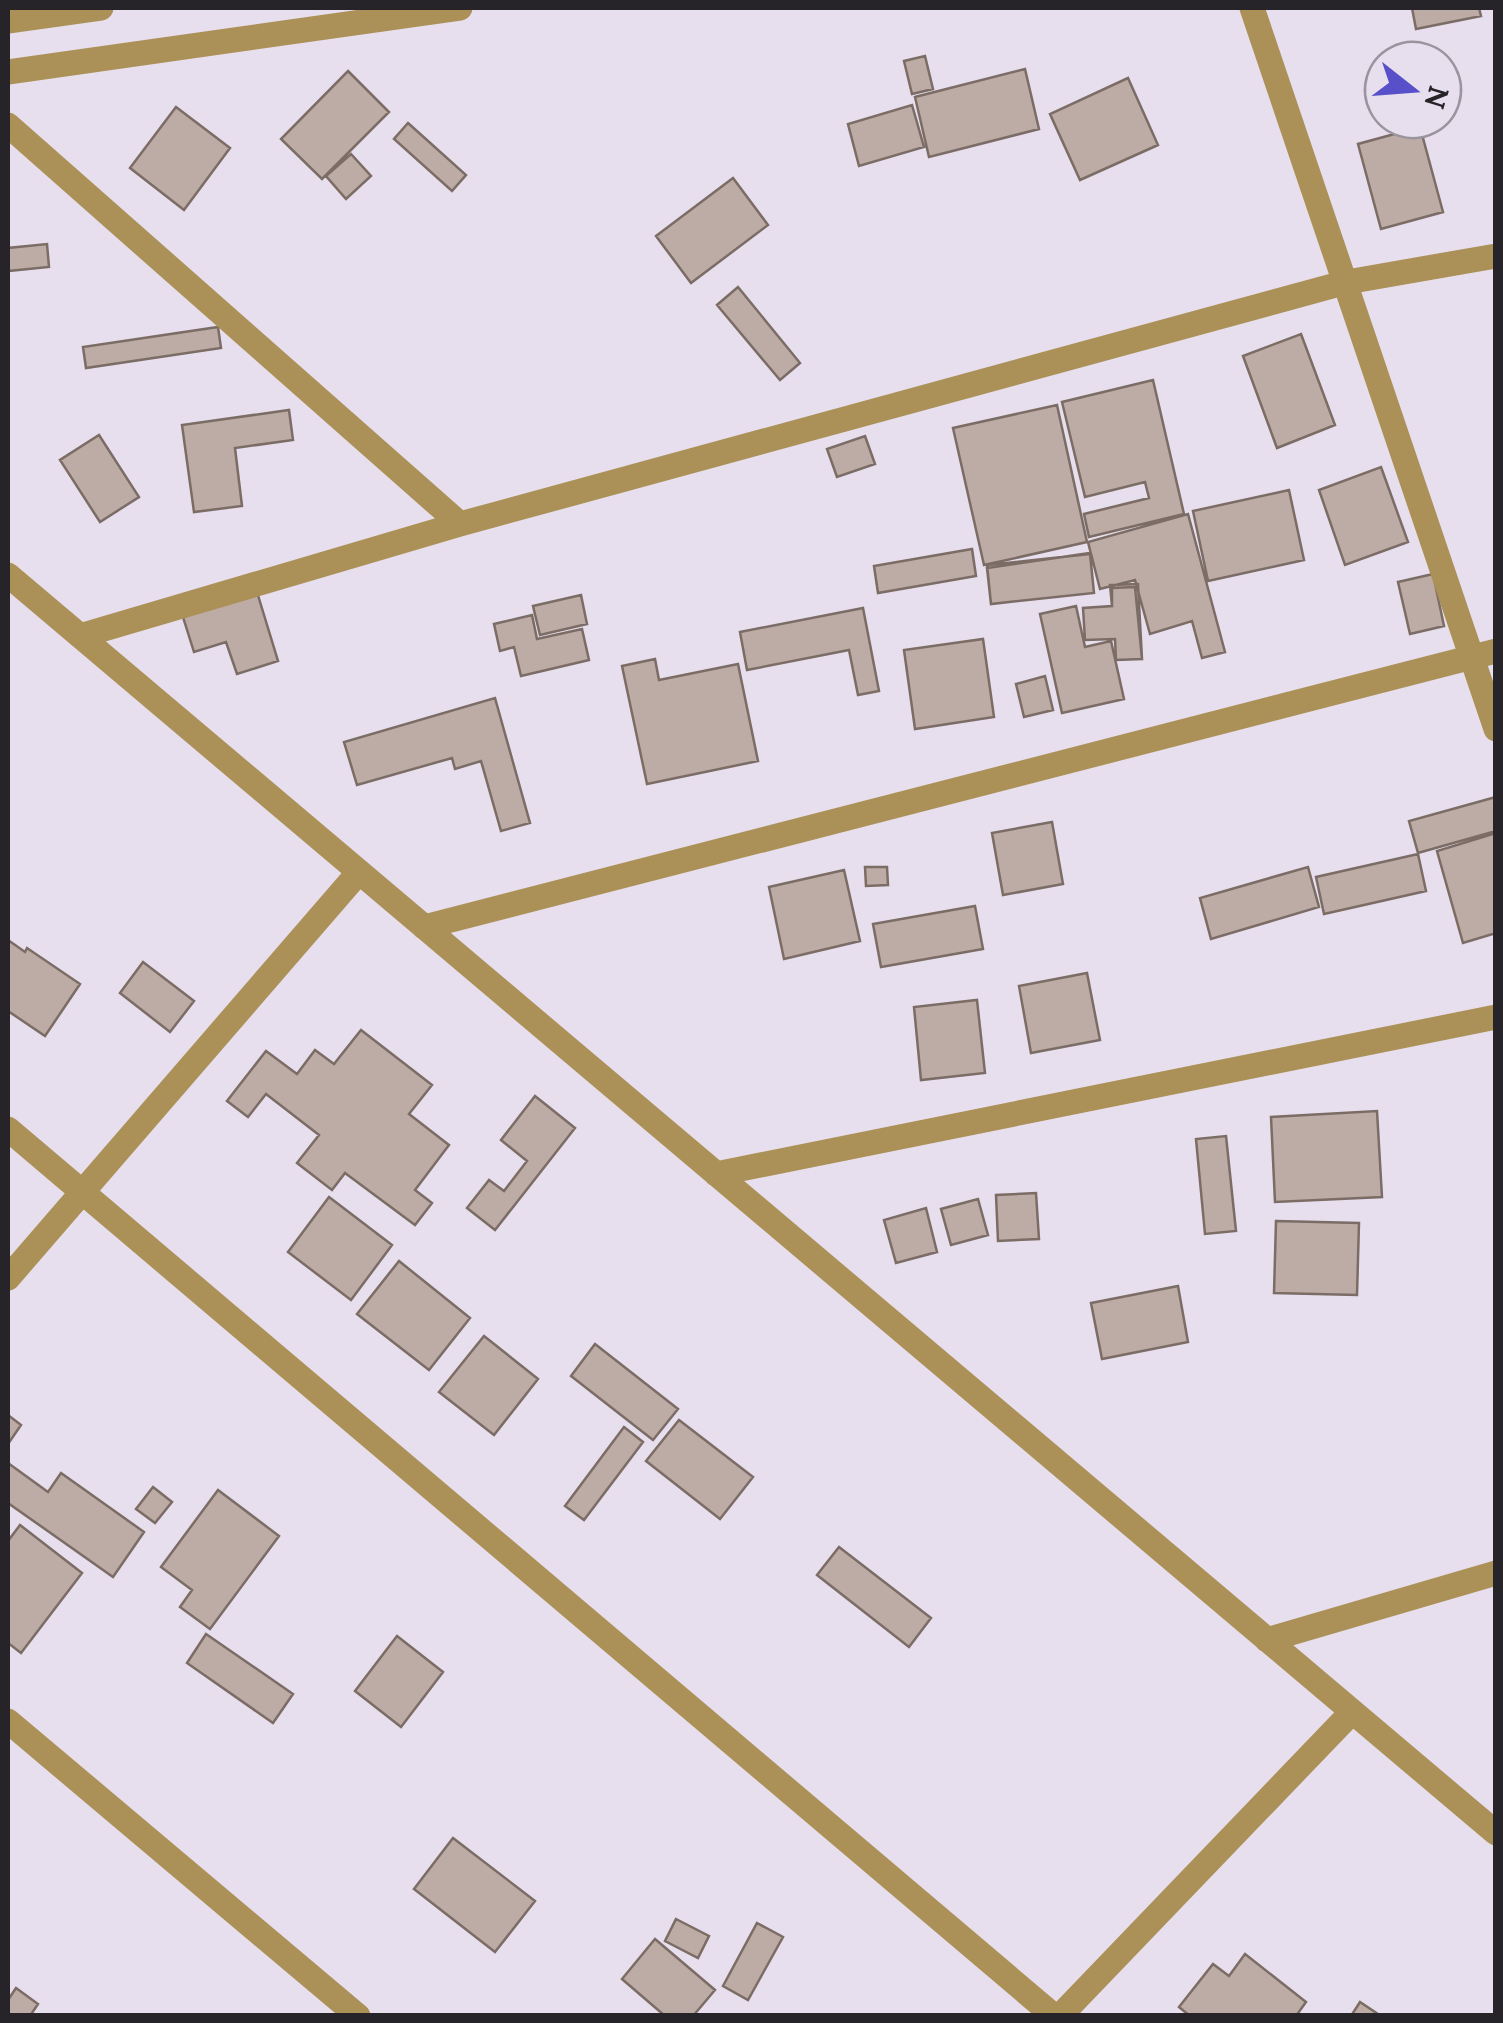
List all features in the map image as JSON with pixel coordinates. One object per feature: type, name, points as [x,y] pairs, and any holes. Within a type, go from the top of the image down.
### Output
[{"type":"street","points":[[8,20],[101,8]]},
{"type":"street","points":[[8,72],[460,8]]},
{"type":"street","points":[[1252,8],[1347,282],[1484,655],[1496,729]]},
{"type":"street","points":[[8,125],[460,524]]},
{"type":"street","points":[[80,636],[460,524],[1347,282],[1496,256]]},
{"type":"street","points":[[8,575],[1496,1833]]},
{"type":"street","points":[[424,926],[1484,655]]},
{"type":"street","points":[[8,1278],[359,872]]},
{"type":"street","points":[[716,1174],[1496,1017]]},
{"type":"street","points":[[8,1130],[1057,2016],[1352,1712]]},
{"type":"street","points":[[1267,1640],[1496,1573]]},
{"type":"street","points":[[8,1721],[358,2016]]},
{"type":"building","points":[[1412,8],[1479,8],[1481,16],[1416,29]]},
{"type":"building","points":[[1412,8],[1479,8],[1481,16],[1416,29]]},
{"type":"building","points":[[925,56],[933,89],[912,94],[904,61]]},
{"type":"building","points":[[925,56],[933,89],[912,94],[904,61]]},
{"type":"building","points":[[1025,69],[1039,129],[929,157],[915,97]]},
{"type":"building","points":[[1025,69],[1039,129],[929,157],[915,97]]},
{"type":"building","points":[[348,71],[389,112],[322,179],[281,139]]},
{"type":"building","points":[[348,71],[389,112],[322,179],[281,139]]},
{"type":"building","points":[[1128,78],[1158,145],[1080,180],[1050,114]]},
{"type":"building","points":[[1128,78],[1158,145],[1080,180],[1050,114]]},
{"type":"building","points":[[912,105],[924,147],[859,166],[848,124]]},
{"type":"building","points":[[912,105],[924,147],[859,166],[848,124]]},
{"type":"building","points":[[176,107],[230,148],[184,210],[130,168]]},
{"type":"building","points":[[176,107],[230,148],[184,210],[130,168]]},
{"type":"building","points":[[408,123],[466,175],[452,191],[394,139]]},
{"type":"building","points":[[408,123],[466,175],[452,191],[394,139]]},
{"type":"building","points":[[1373,140],[1424,140],[1443,212],[1381,229],[1358,144]]},
{"type":"building","points":[[1373,140],[1424,140],[1443,212],[1381,229],[1358,144]]},
{"type":"building","points":[[351,154],[371,176],[346,199],[326,176]]},
{"type":"building","points":[[351,154],[371,176],[346,199],[326,176]]},
{"type":"building","points":[[733,178],[768,225],[691,283],[656,236]]},
{"type":"building","points":[[733,178],[768,225],[691,283],[656,236]]},
{"type":"building","points":[[47,244],[49,267],[8,271],[8,248]]},
{"type":"building","points":[[47,244],[49,267],[8,271],[8,248]]},
{"type":"building","points":[[738,287],[800,363],[780,380],[717,305]]},
{"type":"building","points":[[738,287],[800,363],[780,380],[717,305]]},
{"type":"building","points":[[218,327],[221,348],[86,368],[83,347]]},
{"type":"building","points":[[218,327],[221,348],[86,368],[83,347]]},
{"type":"building","points":[[1301,334],[1335,425],[1277,448],[1243,356]]},
{"type":"building","points":[[1301,334],[1335,425],[1277,448],[1243,356]]},
{"type":"building","points":[[1153,380],[1184,514],[1089,537],[1084,514],[1149,498],[1145,482],[1085,497],[1062,402]]},
{"type":"building","points":[[1153,380],[1184,514],[1089,537],[1084,514],[1149,498],[1145,482],[1085,497],[1062,402]]},
{"type":"building","points":[[1057,405],[1087,542],[984,565],[953,428]]},
{"type":"building","points":[[1057,405],[1087,542],[984,565],[953,428]]},
{"type":"building","points":[[289,410],[293,440],[235,448],[242,506],[194,512],[182,425]]},
{"type":"building","points":[[289,410],[293,440],[235,448],[242,506],[194,512],[182,425]]},
{"type":"building","points":[[99,435],[139,497],[100,522],[60,460]]},
{"type":"building","points":[[99,435],[139,497],[100,522],[60,460]]},
{"type":"building","points":[[865,436],[875,464],[837,477],[827,449]]},
{"type":"building","points":[[865,436],[875,464],[837,477],[827,449]]},
{"type":"building","points":[[1381,467],[1408,542],[1345,565],[1319,490]]},
{"type":"building","points":[[1381,467],[1408,542],[1345,565],[1319,490]]},
{"type":"building","points":[[1289,490],[1304,560],[1208,581],[1193,511]]},
{"type":"building","points":[[1289,490],[1304,560],[1208,581],[1193,511]]},
{"type":"building","points":[[1188,514],[1225,652],[1202,658],[1192,621],[1150,634],[1135,580],[1100,589],[1088,542]]},
{"type":"building","points":[[1188,514],[1225,652],[1202,658],[1192,621],[1150,634],[1135,580],[1100,589],[1088,542]]},
{"type":"building","points":[[972,549],[976,576],[878,593],[874,566]]},
{"type":"building","points":[[972,549],[976,576],[878,593],[874,566]]},
{"type":"building","points":[[1090,553],[1094,593],[991,604],[987,568]]},
{"type":"building","points":[[1090,554],[1094,593],[991,604],[987,565]]},
{"type":"building","points":[[1433,574],[1444,626],[1410,634],[1398,582]]},
{"type":"building","points":[[1433,574],[1444,626],[1410,634],[1398,582]]},
{"type":"building","points":[[1138,584],[1142,659],[1116,660],[1115,639],[1085,640],[1083,608],[1112,606],[1110,585]]},
{"type":"building","points":[[1135,587],[1142,659],[1116,660],[1115,639],[1085,640],[1083,608],[1112,606],[1112,588]]},
{"type":"building","points":[[257,592],[278,661],[237,674],[226,642],[194,652],[183,617]]},
{"type":"building","points":[[257,592],[278,661],[237,674],[226,642],[194,652],[183,617]]},
{"type":"building","points":[[581,595],[587,624],[540,635],[533,606]]},
{"type":"building","points":[[581,595],[587,624],[540,635],[533,606]]},
{"type":"building","points":[[1076,606],[1085,647],[1111,641],[1124,699],[1062,713],[1040,614]]},
{"type":"building","points":[[1076,606],[1085,647],[1111,641],[1124,699],[1062,713],[1040,614]]},
{"type":"building","points":[[863,608],[879,691],[858,695],[849,650],[747,670],[740,632]]},
{"type":"building","points":[[863,608],[879,691],[858,695],[849,650],[747,670],[740,632]]},
{"type":"building","points":[[532,615],[537,639],[582,629],[589,660],[521,676],[514,647],[500,651],[494,624]]},
{"type":"building","points":[[532,615],[537,639],[582,629],[589,660],[521,676],[514,647],[500,651],[494,624]]},
{"type":"building","points":[[983,639],[994,717],[915,729],[904,650]]},
{"type":"building","points":[[983,639],[994,717],[915,729],[904,650]]},
{"type":"building","points":[[655,659],[659,680],[738,664],[758,761],[647,784],[622,666]]},
{"type":"building","points":[[655,659],[659,680],[738,664],[758,761],[647,784],[622,666]]},
{"type":"building","points":[[1045,676],[1053,710],[1024,717],[1016,684]]},
{"type":"building","points":[[1045,676],[1053,710],[1024,717],[1016,684]]},
{"type":"building","points":[[495,698],[530,823],[501,831],[481,761],[455,769],[452,758],[357,785],[344,742]]},
{"type":"building","points":[[495,698],[530,823],[501,831],[481,761],[455,769],[452,758],[357,785],[344,742]]},
{"type":"building","points":[[1496,797],[1496,831],[1418,853],[1409,821]]},
{"type":"building","points":[[1496,797],[1496,831],[1418,853],[1409,821]]},
{"type":"building","points":[[1052,822],[1063,884],[1003,895],[992,833]]},
{"type":"building","points":[[1052,822],[1063,884],[1003,895],[992,833]]},
{"type":"building","points":[[1496,833],[1496,933],[1463,943],[1437,851]]},
{"type":"building","points":[[1496,833],[1496,933],[1463,943],[1437,851]]},
{"type":"building","points":[[1418,854],[1426,891],[1324,914],[1316,877]]},
{"type":"building","points":[[1418,854],[1426,891],[1324,914],[1316,877]]},
{"type":"building","points":[[865,867],[887,867],[888,885],[866,886]]},
{"type":"building","points":[[865,867],[887,867],[888,885],[866,886]]},
{"type":"building","points":[[1308,867],[1319,907],[1211,939],[1200,898]]},
{"type":"building","points":[[1308,867],[1319,907],[1211,939],[1200,898]]},
{"type":"building","points":[[844,870],[860,941],[784,959],[769,887]]},
{"type":"building","points":[[844,870],[860,941],[784,959],[769,887]]},
{"type":"building","points":[[975,906],[983,949],[881,967],[873,924]]},
{"type":"building","points":[[975,906],[983,949],[881,967],[873,924]]},
{"type":"building","points":[[8,940],[25,952],[27,948],[80,984],[45,1036],[8,1011]]},
{"type":"building","points":[[8,940],[25,952],[27,948],[80,984],[45,1036],[8,1011]]},
{"type":"building","points":[[143,962],[194,1001],[170,1032],[120,993]]},
{"type":"building","points":[[143,962],[194,1001],[170,1032],[120,993]]},
{"type":"building","points":[[1087,973],[1100,1040],[1031,1053],[1019,986]]},
{"type":"building","points":[[1087,973],[1100,1040],[1031,1053],[1019,986]]},
{"type":"building","points":[[977,1000],[985,1073],[921,1080],[914,1007]]},
{"type":"building","points":[[977,1000],[985,1073],[921,1080],[914,1007]]},
{"type":"building","points":[[361,1030],[432,1085],[409,1114],[449,1145],[415,1190],[432,1203],[415,1225],[345,1173],[332,1190],[297,1163],[319,1135],[266,1094],[248,1117],[227,1101],[266,1051],[297,1074],[315,1050],[334,1064]]},
{"type":"building","points":[[361,1030],[432,1085],[409,1114],[449,1145],[415,1190],[432,1203],[415,1225],[345,1173],[332,1190],[297,1163],[319,1135],[266,1094],[248,1117],[227,1101],[266,1051],[297,1074],[315,1050],[334,1064]]},
{"type":"building","points":[[535,1096],[575,1128],[495,1230],[467,1208],[489,1180],[504,1191],[527,1161],[501,1140]]},
{"type":"building","points":[[535,1096],[575,1128],[495,1230],[467,1208],[489,1180],[504,1191],[527,1161],[501,1140]]},
{"type":"building","points":[[1377,1111],[1382,1197],[1275,1202],[1271,1117]]},
{"type":"building","points":[[1377,1111],[1382,1197],[1275,1202],[1271,1117]]},
{"type":"building","points":[[1226,1136],[1236,1231],[1205,1234],[1196,1139]]},
{"type":"building","points":[[1226,1136],[1236,1231],[1205,1234],[1196,1139]]},
{"type":"building","points":[[1036,1193],[1039,1239],[998,1241],[996,1195]]},
{"type":"building","points":[[1036,1193],[1039,1239],[998,1241],[996,1195]]},
{"type":"building","points":[[329,1197],[392,1245],[351,1300],[288,1252]]},
{"type":"building","points":[[329,1197],[392,1245],[351,1300],[288,1252]]},
{"type":"building","points":[[978,1199],[988,1235],[951,1245],[941,1209]]},
{"type":"building","points":[[978,1199],[988,1235],[951,1245],[941,1209]]},
{"type":"building","points":[[926,1208],[937,1252],[896,1263],[884,1220]]},
{"type":"building","points":[[926,1208],[937,1252],[896,1263],[884,1220]]},
{"type":"building","points":[[1276,1221],[1359,1223],[1357,1295],[1274,1293]]},
{"type":"building","points":[[1276,1221],[1359,1223],[1357,1295],[1274,1293]]},
{"type":"building","points":[[399,1261],[470,1318],[429,1370],[357,1314]]},
{"type":"building","points":[[399,1261],[470,1318],[429,1370],[357,1314]]},
{"type":"building","points":[[1178,1286],[1188,1342],[1102,1359],[1091,1303]]},
{"type":"building","points":[[1178,1286],[1188,1342],[1102,1359],[1091,1303]]},
{"type":"building","points":[[484,1336],[538,1379],[494,1435],[439,1392]]},
{"type":"building","points":[[484,1336],[538,1379],[494,1435],[439,1392]]},
{"type":"building","points":[[595,1344],[678,1409],[653,1440],[571,1376]]},
{"type":"building","points":[[595,1344],[678,1409],[653,1440],[571,1376]]},
{"type":"building","points":[[8,1415],[21,1425],[8,1444]]},
{"type":"building","points":[[8,1415],[21,1425],[8,1444]]},
{"type":"building","points":[[679,1420],[753,1477],[720,1519],[646,1461]]},
{"type":"building","points":[[679,1420],[753,1477],[720,1519],[646,1461]]},
{"type":"building","points":[[624,1427],[643,1442],[584,1520],[565,1506]]},
{"type":"building","points":[[624,1427],[643,1442],[584,1520],[565,1506]]},
{"type":"building","points":[[8,1463],[48,1492],[61,1473],[144,1532],[113,1577],[8,1503]]},
{"type":"building","points":[[8,1463],[48,1492],[61,1473],[144,1532],[113,1577],[8,1503]]},
{"type":"building","points":[[153,1487],[172,1502],[155,1523],[136,1509]]},
{"type":"building","points":[[153,1487],[172,1502],[155,1523],[136,1509]]},
{"type":"building","points":[[218,1490],[279,1536],[210,1629],[180,1607],[192,1590],[161,1567]]},
{"type":"building","points":[[218,1490],[279,1536],[210,1629],[180,1607],[192,1590],[161,1567]]},
{"type":"building","points":[[20,1525],[82,1573],[21,1653],[8,1643],[8,1541]]},
{"type":"building","points":[[20,1525],[82,1573],[21,1653],[8,1643],[8,1541]]},
{"type":"building","points":[[839,1547],[931,1618],[909,1647],[817,1575]]},
{"type":"building","points":[[839,1547],[931,1618],[909,1647],[817,1575]]},
{"type":"building","points":[[206,1634],[293,1694],[273,1723],[187,1663]]},
{"type":"building","points":[[206,1634],[293,1694],[273,1723],[187,1663]]},
{"type":"building","points":[[397,1636],[443,1672],[401,1727],[355,1691]]},
{"type":"building","points":[[397,1636],[443,1672],[401,1727],[355,1691]]},
{"type":"building","points":[[453,1838],[535,1901],[495,1952],[414,1889]]},
{"type":"building","points":[[453,1838],[535,1901],[495,1952],[414,1889]]},
{"type":"building","points":[[676,1919],[709,1936],[698,1958],[665,1941]]},
{"type":"building","points":[[676,1919],[709,1936],[698,1958],[665,1941]]},
{"type":"building","points":[[757,1923],[783,1937],[748,2000],[723,1986]]},
{"type":"building","points":[[757,1923],[783,1937],[748,2000],[723,1986]]},
{"type":"building","points":[[655,1939],[715,1990],[693,2016],[665,2016],[622,1979]]},
{"type":"building","points":[[655,1939],[715,1990],[693,2016],[665,2016],[622,1979]]},
{"type":"building","points":[[1245,1954],[1306,2002],[1296,2016],[1190,2016],[1179,2007],[1213,1964],[1229,1976]]},
{"type":"building","points":[[1245,1954],[1306,2002],[1296,2016],[1190,2016],[1179,2007],[1213,1964],[1229,1976]]},
{"type":"building","points":[[16,1988],[38,2004],[30,2016],[8,2016],[8,2000]]},
{"type":"building","points":[[16,1988],[38,2004],[30,2016],[8,2016],[8,2000]]},
{"type":"building","points":[[1360,2002],[1381,2016],[1351,2016]]},
{"type":"building","points":[[1360,2002],[1381,2016],[1351,2016]]}]
